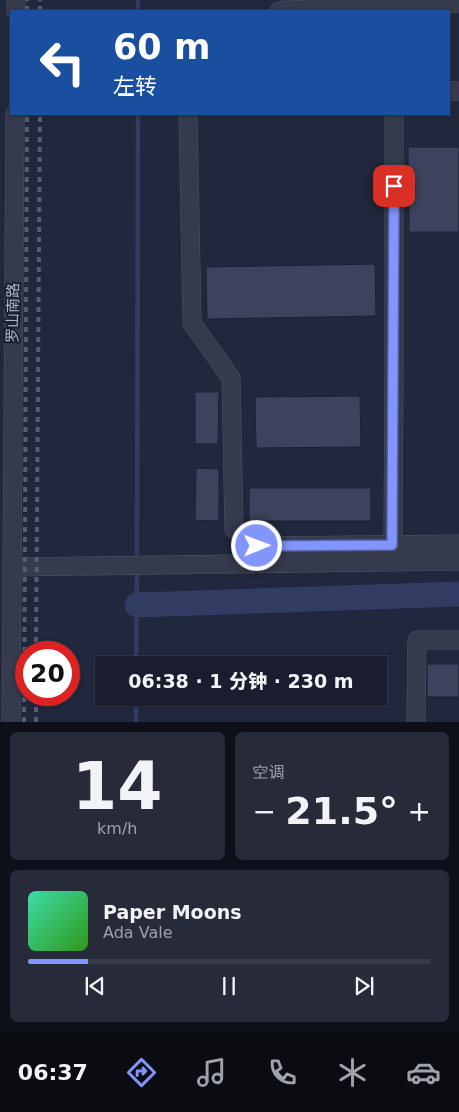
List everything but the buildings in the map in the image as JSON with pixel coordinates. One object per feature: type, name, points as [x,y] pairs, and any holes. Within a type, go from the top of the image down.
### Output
[{"type":"street","points":[[287,10],[459,3]]},
{"type":"street","name":"罗山南路","points":[[11,722],[15,115]]},
{"type":"street","points":[[188,115],[192,323],[231,378],[234,528],[257,546],[459,544]]},
{"type":"street","points":[[392,545],[394,115]]},
{"type":"street","points":[[11,567],[459,561]]},
{"type":"street","points":[[416,722],[417,640],[459,640]]},
{"type":"waterway","points":[[138,0],[138,10]]},
{"type":"waterway","points":[[137,562],[138,115]]},
{"type":"waterway","points":[[136,656],[137,570]]},
{"type":"waterway","points":[[137,605],[459,594]]},
{"type":"waterway","points":[[136,706],[136,722]]},
{"type":"railway","points":[[27,0],[27,10]]},
{"type":"railway","points":[[40,0],[40,10]]},
{"type":"railway","points":[[24,722],[27,115]]},
{"type":"railway","points":[[36,641],[40,115]]},
{"type":"railway","points":[[36,706],[36,722]]},
{"type":"route","points":[[257,546],[392,545],[394,186]]}]
